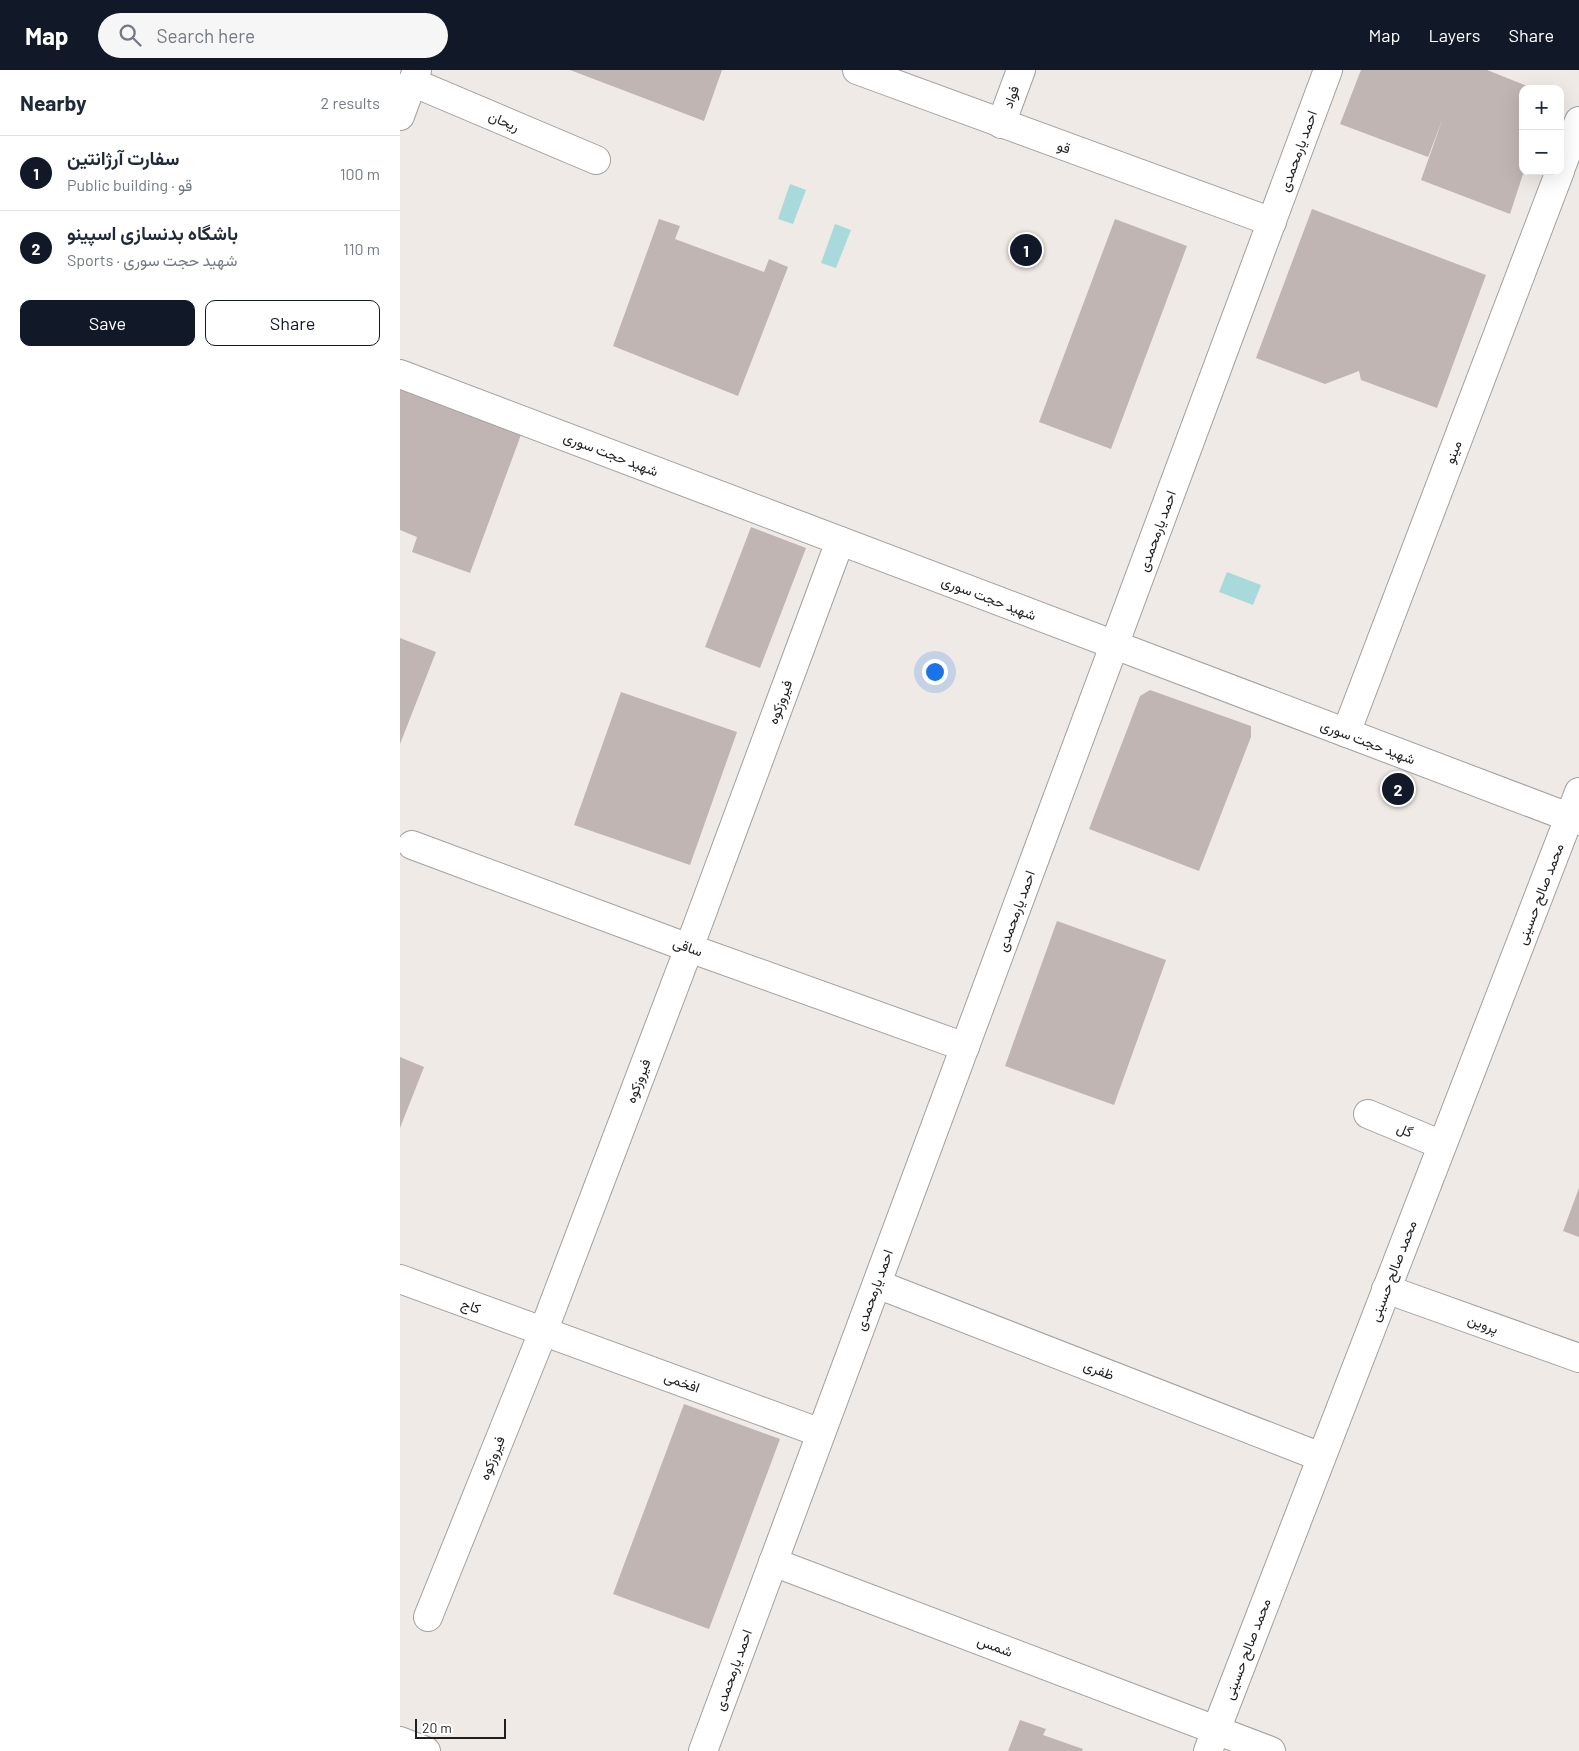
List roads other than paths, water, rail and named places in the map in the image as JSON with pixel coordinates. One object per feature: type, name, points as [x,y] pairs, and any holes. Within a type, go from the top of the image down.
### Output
[{"type":"street","name":"قو","points":[[857,70],[1272,222]]},
{"type":"street","name":"فواد","points":[[1001,124],[1021,70]]},
{"type":"street","name":"احمد یارمحمدی","points":[[702,1751],[1328,70]]},
{"type":"street","points":[[400,116],[415,76]]},
{"type":"street","name":"ریحان","points":[[415,76],[596,160]]},
{"type":"street","name":"مینو","points":[[1564,160],[1579,121]]},
{"type":"street","name":"مینو","points":[[1346,733],[1558,175]]},
{"type":"street","name":"شهید حجت سوری","points":[[400,374],[1574,819]]},
{"type":"street","name":"فیروزکوه","points":[[428,1617],[542,1332],[689,948],[840,541]]},
{"type":"street","name":"محمد صالح حسینی","points":[[1212,1740],[1442,1145],[1574,819],[1579,792]]},
{"type":"street","name":"ساقی","points":[[412,845],[689,948],[965,1047]]},
{"type":"street","name":"گل","points":[[1368,1114],[1442,1145]]},
{"type":"street","name":"کاج","points":[[400,1279],[542,1332]]},
{"type":"street","name":"ظفری","points":[[877,1284],[1321,1457]]},
{"type":"street","name":"پروین","points":[[1386,1289],[1579,1358]]},
{"type":"street","name":"افخمی","points":[[542,1332],[821,1433]]},
{"type":"street","name":"شمس","points":[[773,1562],[1212,1740],[1271,1751]]},
{"type":"street","points":[[400,1741],[426,1751]]},
{"type":"water","points":[[790,184],[806,190],[793,224],[778,219]]},
{"type":"water","points":[[835,224],[851,230],[836,268],[821,263]]},
{"type":"water","points":[[1227,572],[1261,585],[1253,605],[1219,592]]},
{"type":"place","name":"سفارت آرژانتین","points":[[1026,250]]},
{"type":"place","name":"باشگاه بدنسازی اسپینو","points":[[1398,789]]}]
